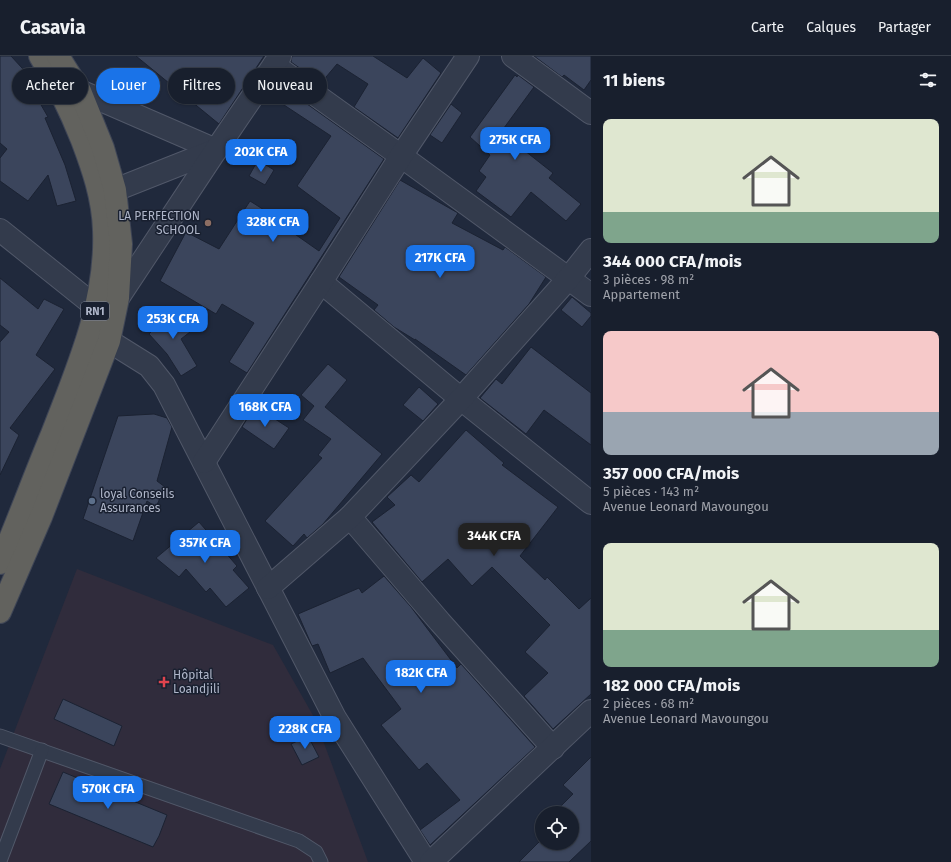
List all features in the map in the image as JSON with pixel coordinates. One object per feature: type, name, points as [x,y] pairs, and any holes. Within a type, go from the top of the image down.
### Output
[{"type":"highway","name":"RN1","points":[[0,563],[84,352],[102,282],[104,231],[102,205],[95,176],[70,109],[40,56]]},
{"type":"highway","name":"RN1","points":[[58,56],[66,68]]},
{"type":"highway","name":"RN1","points":[[0,612],[41,517],[109,341],[118,298],[121,244],[115,190],[104,148],[85,104]]},
{"type":"street","points":[[204,462],[401,156],[468,56]]},
{"type":"street","points":[[513,56],[591,113]]},
{"type":"street","points":[[118,298],[277,61],[401,156],[591,295]]},
{"type":"street","points":[[88,94],[216,150]]},
{"type":"street","points":[[115,190],[216,150]]},
{"type":"street","points":[[0,230],[96,307]]},
{"type":"street","points":[[268,588],[350,517],[461,399],[591,250]]},
{"type":"street","points":[[321,282],[461,399],[591,503]]},
{"type":"street","points":[[109,341],[149,366],[164,385],[335,718],[426,862]]},
{"type":"street","points":[[350,517],[440,622],[553,748]]},
{"type":"street","points":[[431,862],[591,711]]},
{"type":"lane","points":[[0,736],[299,841],[316,852],[321,862]]},
{"type":"lane","points":[[0,861],[42,750]]},
{"type":"shaded area","name":"Hôpital Loandjili","points":[[77,569],[273,645],[315,719],[368,862],[0,862],[0,769]]},
{"type":"building","points":[[0,56],[11,56],[22,68],[12,68],[12,104],[41,104],[48,117],[45,118],[65,165],[76,201],[57,206],[48,175],[28,201],[0,181],[0,158],[7,149],[0,143]]},
{"type":"building","points":[[136,56],[264,56],[256,68],[243,68],[243,88],[235,100],[235,68],[168,68],[168,82],[160,76],[160,68],[151,68]]},
{"type":"building","points":[[292,56],[373,56],[407,78],[423,58],[441,73],[398,138],[354,107],[368,84],[337,64],[327,76],[327,68],[300,68],[291,62]]},
{"type":"building","points":[[534,56],[591,56],[591,80],[584,90],[564,75],[562,77]]},
{"type":"building","points":[[515,75],[517,77],[518,75],[534,87],[501,132],[553,173],[549,178],[581,204],[566,221],[531,192],[511,217],[476,191],[486,177],[479,171],[490,155],[470,137]]},
{"type":"building","points":[[195,104],[232,104],[219,124]]},
{"type":"building","points":[[283,104],[307,104],[384,159],[247,373],[229,362],[254,323],[222,304],[216,314],[160,281],[186,232],[219,249],[250,201],[291,227],[289,230],[319,251],[340,218],[297,186],[331,136]]},
{"type":"building","points":[[451,104],[462,113],[442,143],[430,135]]},
{"type":"building","points":[[258,160],[274,170],[265,185],[249,176]]},
{"type":"building","points":[[400,180],[458,213],[452,223],[503,250],[505,247],[546,277],[529,304],[466,375],[415,339],[394,327],[374,310],[378,305],[339,277]]},
{"type":"building","points":[[0,278],[38,309],[44,299],[64,309],[36,355],[55,369],[10,428],[19,435],[0,475],[0,342],[9,332],[0,325]]},
{"type":"building","points":[[572,297],[591,313],[591,316],[582,327],[561,310]]},
{"type":"building","points":[[166,306],[190,332],[181,339],[197,366],[181,376],[167,354],[149,334],[159,324],[153,317]]},
{"type":"building","points":[[531,347],[591,393],[591,445],[544,410],[526,434],[480,398],[496,379],[502,384]]},
{"type":"building","points":[[328,364],[347,380],[325,407],[382,454],[323,524],[307,538],[304,534],[293,546],[265,521],[322,458],[318,455],[331,439],[303,420],[314,406],[301,395]]},
{"type":"building","points":[[419,387],[438,404],[423,421],[403,405]]},
{"type":"building","points":[[255,406],[289,428],[274,449],[242,427]]},
{"type":"building","points":[[154,414],[167,418],[172,427],[157,481],[165,487],[156,507],[147,501],[133,541],[83,519],[118,416]]},
{"type":"building","points":[[466,430],[504,463],[502,465],[558,507],[520,556],[545,580],[547,577],[579,609],[591,598],[591,694],[553,729],[524,696],[548,673],[525,652],[550,625],[492,567],[472,586],[448,559],[422,582],[372,522],[395,505],[387,497],[411,475],[419,482]]},
{"type":"building","points":[[199,522],[237,566],[233,570],[249,588],[226,607],[210,588],[206,592],[186,569],[179,577],[156,558]]},
{"type":"building","points":[[384,576],[411,607],[457,668],[461,664],[535,747],[430,845],[420,830],[460,800],[427,763],[419,770],[381,725],[401,709],[363,658],[330,673],[318,644],[312,646],[298,614],[359,588],[362,593]]},
{"type":"building","points":[[63,699],[122,726],[114,746],[54,719]]},
{"type":"building","points":[[308,736],[319,757],[302,765],[291,744]]},
{"type":"building","points":[[591,757],[591,841],[569,862],[519,862],[535,846],[535,850],[579,850],[579,806],[561,806],[573,794],[563,785]]},
{"type":"building","points":[[63,772],[167,815],[153,847],[49,804]]},
{"type":"place","name":"LA PERFECTION SCHOOL","points":[[208,223]]},
{"type":"place","name":"loyal Conseils Assurances","points":[[92,501]]},
{"type":"place","name":"Hôpital Loandjili","points":[[164,682]]}]
